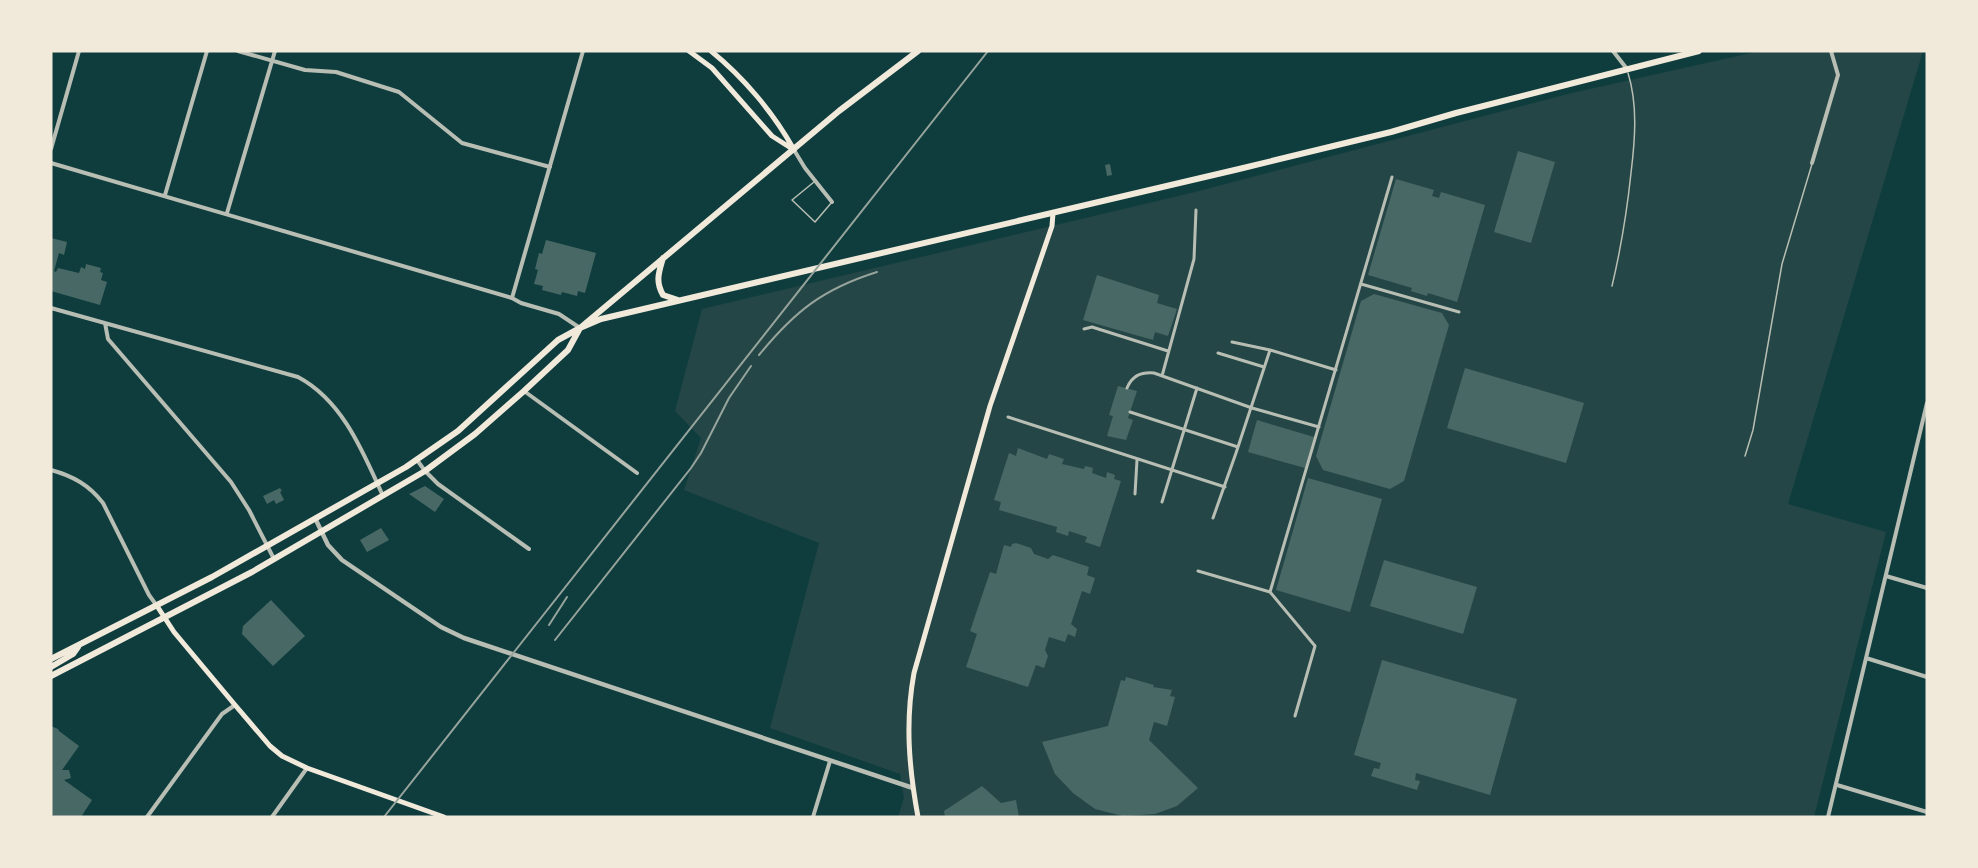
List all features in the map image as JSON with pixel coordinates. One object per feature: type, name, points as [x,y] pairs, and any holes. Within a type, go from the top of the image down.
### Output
[{"type":"main road","points":[[689,51],[712,68],[772,136],[794,150]]},
{"type":"main road","points":[[711,51],[730,68],[781,127],[794,150]]},
{"type":"main road","points":[[51,676],[274,559],[425,471],[475,434],[524,391],[568,350],[580,328],[663,257],[839,111],[918,51]]},
{"type":"main road","points":[[51,658],[157,606],[378,484],[458,431],[558,340],[610,316],[1391,132],[1699,51]]},
{"type":"main road","points":[[918,817],[908,737],[910,696],[914,673],[990,406],[1052,226],[1053,213]]},
{"type":"main road","points":[[663,257],[658,276],[659,289],[663,295],[681,300]]},
{"type":"main road","points":[[157,606],[164,618],[235,705],[270,746],[282,756],[307,768],[444,817]]},
{"type":"main road","points":[[51,667],[73,654],[80,644]]},
{"type":"street","points":[[51,149],[79,51]]},
{"type":"street","points":[[165,195],[207,51]]},
{"type":"street","points":[[238,51],[305,70],[336,72],[390,88],[399,92],[462,143],[550,167]]},
{"type":"street","points":[[227,213],[275,51]]},
{"type":"street","points":[[512,298],[583,51]]},
{"type":"street","points":[[1613,51],[1627,69]]},
{"type":"street","points":[[1812,163],[1838,75],[1831,51]]},
{"type":"street","points":[[794,150],[832,202]]},
{"type":"street","points":[[51,163],[512,298],[558,314],[580,328]]},
{"type":"street","points":[[1270,592],[1392,177]]},
{"type":"street","points":[[1162,376],[1194,259],[1196,210]]},
{"type":"street","points":[[1361,284],[1459,312]]},
{"type":"street","points":[[51,308],[298,377],[314,385],[339,411],[349,426],[384,496]]},
{"type":"street","points":[[105,323],[108,339],[231,482],[249,510],[274,559]]},
{"type":"street","points":[[1084,329],[1092,327],[1168,351]]},
{"type":"street","points":[[1232,342],[1270,350],[1336,370]]},
{"type":"street","points":[[1213,518],[1270,350]]},
{"type":"street","points":[[1218,352],[1264,367]]},
{"type":"street","points":[[1127,388],[1130,381],[1137,375],[1146,373],[1162,376],[1252,408],[1318,427]]},
{"type":"street","points":[[1162,502],[1197,388]]},
{"type":"street","points":[[524,391],[637,474]]},
{"type":"street","points":[[1828,817],[1927,403]]},
{"type":"street","points":[[1130,412],[1238,447]]},
{"type":"street","points":[[1008,417],[1225,487]]},
{"type":"street","points":[[1135,494],[1137,459]]},
{"type":"street","points":[[417,460],[438,484],[529,549]]},
{"type":"street","points":[[51,470],[77,479],[98,497],[109,512],[149,595],[157,606]]},
{"type":"street","points":[[315,518],[328,545],[342,560],[441,627],[464,638],[913,788]]},
{"type":"street","points":[[1198,571],[1270,592],[1315,646],[1295,716]]},
{"type":"street","points":[[1886,576],[1927,588]]},
{"type":"street","points":[[1866,658],[1927,677]]},
{"type":"street","points":[[147,817],[222,714],[235,705]]},
{"type":"street","points":[[813,817],[830,761]]},
{"type":"street","points":[[272,817],[307,768]]},
{"type":"street","points":[[1837,785],[1927,812]]},
{"type":"lane","points":[[1611,286],[1626,222],[1635,135],[1633,87],[1627,69]]},
{"type":"lane","points":[[1745,456],[1753,430],[1782,264],[1812,163]]},
{"type":"lane","points":[[815,181],[792,200],[814,222],[832,202]]},
{"type":"shaded area","points":[[1760,51],[1923,51],[1788,504],[1886,532],[1814,817],[898,817],[904,798],[900,774],[770,728],[819,543],[684,490],[701,438],[675,411],[702,309],[1195,192],[1572,93]]},
{"type":"building","points":[[1518,151],[1555,162],[1531,243],[1494,232]]},
{"type":"building","points":[[1110,164],[1112,175],[1107,176],[1105,165]]},
{"type":"building","points":[[1396,179],[1434,190],[1432,196],[1439,198],[1441,192],[1485,205],[1457,302],[1428,293],[1427,296],[1411,291],[1412,288],[1368,275]]},
{"type":"building","points":[[51,238],[67,242],[64,255],[59,253],[54,271],[56,272],[58,268],[79,273],[81,267],[85,269],[86,264],[101,268],[100,272],[103,273],[101,280],[107,282],[100,305],[51,291]]},
{"type":"building","points":[[546,240],[596,253],[585,293],[578,291],[577,296],[562,292],[561,295],[542,290],[543,286],[534,284],[539,253],[542,254]]},
{"type":"building","points":[[1097,275],[1159,295],[1157,303],[1177,309],[1168,336],[1155,332],[1153,340],[1083,320]]},
{"type":"building","points":[[1374,294],[1442,313],[1449,325],[1404,481],[1390,489],[1323,470],[1316,456],[1361,301]]},
{"type":"building","points":[[1465,368],[1584,403],[1566,463],[1447,428]]},
{"type":"building","points":[[1118,386],[1137,391],[1128,418],[1133,420],[1126,440],[1107,436],[1113,416],[1109,415]]},
{"type":"building","points":[[1257,420],[1314,437],[1305,468],[1248,452]]},
{"type":"building","points":[[1018,448],[1047,459],[1049,454],[1064,459],[1062,464],[1084,469],[1085,466],[1093,468],[1092,473],[1106,478],[1107,472],[1115,475],[1114,479],[1121,481],[1100,547],[1085,542],[1087,537],[1069,531],[1068,536],[1056,532],[1057,527],[999,510],[1001,502],[994,500],[1009,453],[1016,456]]},
{"type":"building","points":[[1308,478],[1382,499],[1350,612],[1276,590]]},
{"type":"building","points":[[425,486],[444,499],[435,512],[409,494]]},
{"type":"building","points":[[280,488],[284,500],[276,504],[274,500],[267,504],[263,496]]},
{"type":"building","points":[[381,528],[389,540],[367,552],[360,540]]},
{"type":"building","points":[[1016,543],[1031,548],[1034,554],[1048,559],[1053,555],[1089,567],[1087,575],[1095,578],[1090,594],[1082,591],[1071,624],[1077,629],[1075,637],[1068,634],[1065,642],[1049,637],[1045,650],[1048,656],[1044,668],[1036,665],[1028,687],[966,667],[977,634],[970,631],[990,572],[996,574],[1004,545],[1011,547]]},
{"type":"building","points":[[1384,560],[1477,587],[1463,634],[1370,606]]},
{"type":"building","points":[[271,600],[305,636],[273,666],[242,634],[243,626]]},
{"type":"building","points":[[1382,660],[1517,699],[1490,795],[1416,773],[1415,780],[1420,781],[1417,790],[1371,776],[1374,768],[1379,769],[1381,763],[1354,755]]},
{"type":"building","points":[[1126,677],[1154,685],[1153,687],[1172,690],[1170,696],[1175,697],[1167,726],[1154,722],[1149,740],[1198,788],[1177,806],[1155,814],[1123,816],[1095,809],[1073,793],[1055,774],[1042,742],[1108,726],[1121,680],[1125,681]]},
{"type":"building","points":[[51,726],[79,746],[62,770],[69,770],[71,778],[64,780],[92,800],[81,817],[56,817],[51,814]]},
{"type":"building","points":[[982,786],[1001,803],[1016,800],[1019,817],[945,817],[944,811]]},
{"type":"railway","points":[[384,817],[988,51]]},
{"type":"railway","points":[[759,355],[772,339],[811,303],[841,286],[877,272]]},
{"type":"railway","points":[[555,640],[691,468],[729,398],[751,366]]},
{"type":"railway","points":[[549,625],[567,597]]}]
